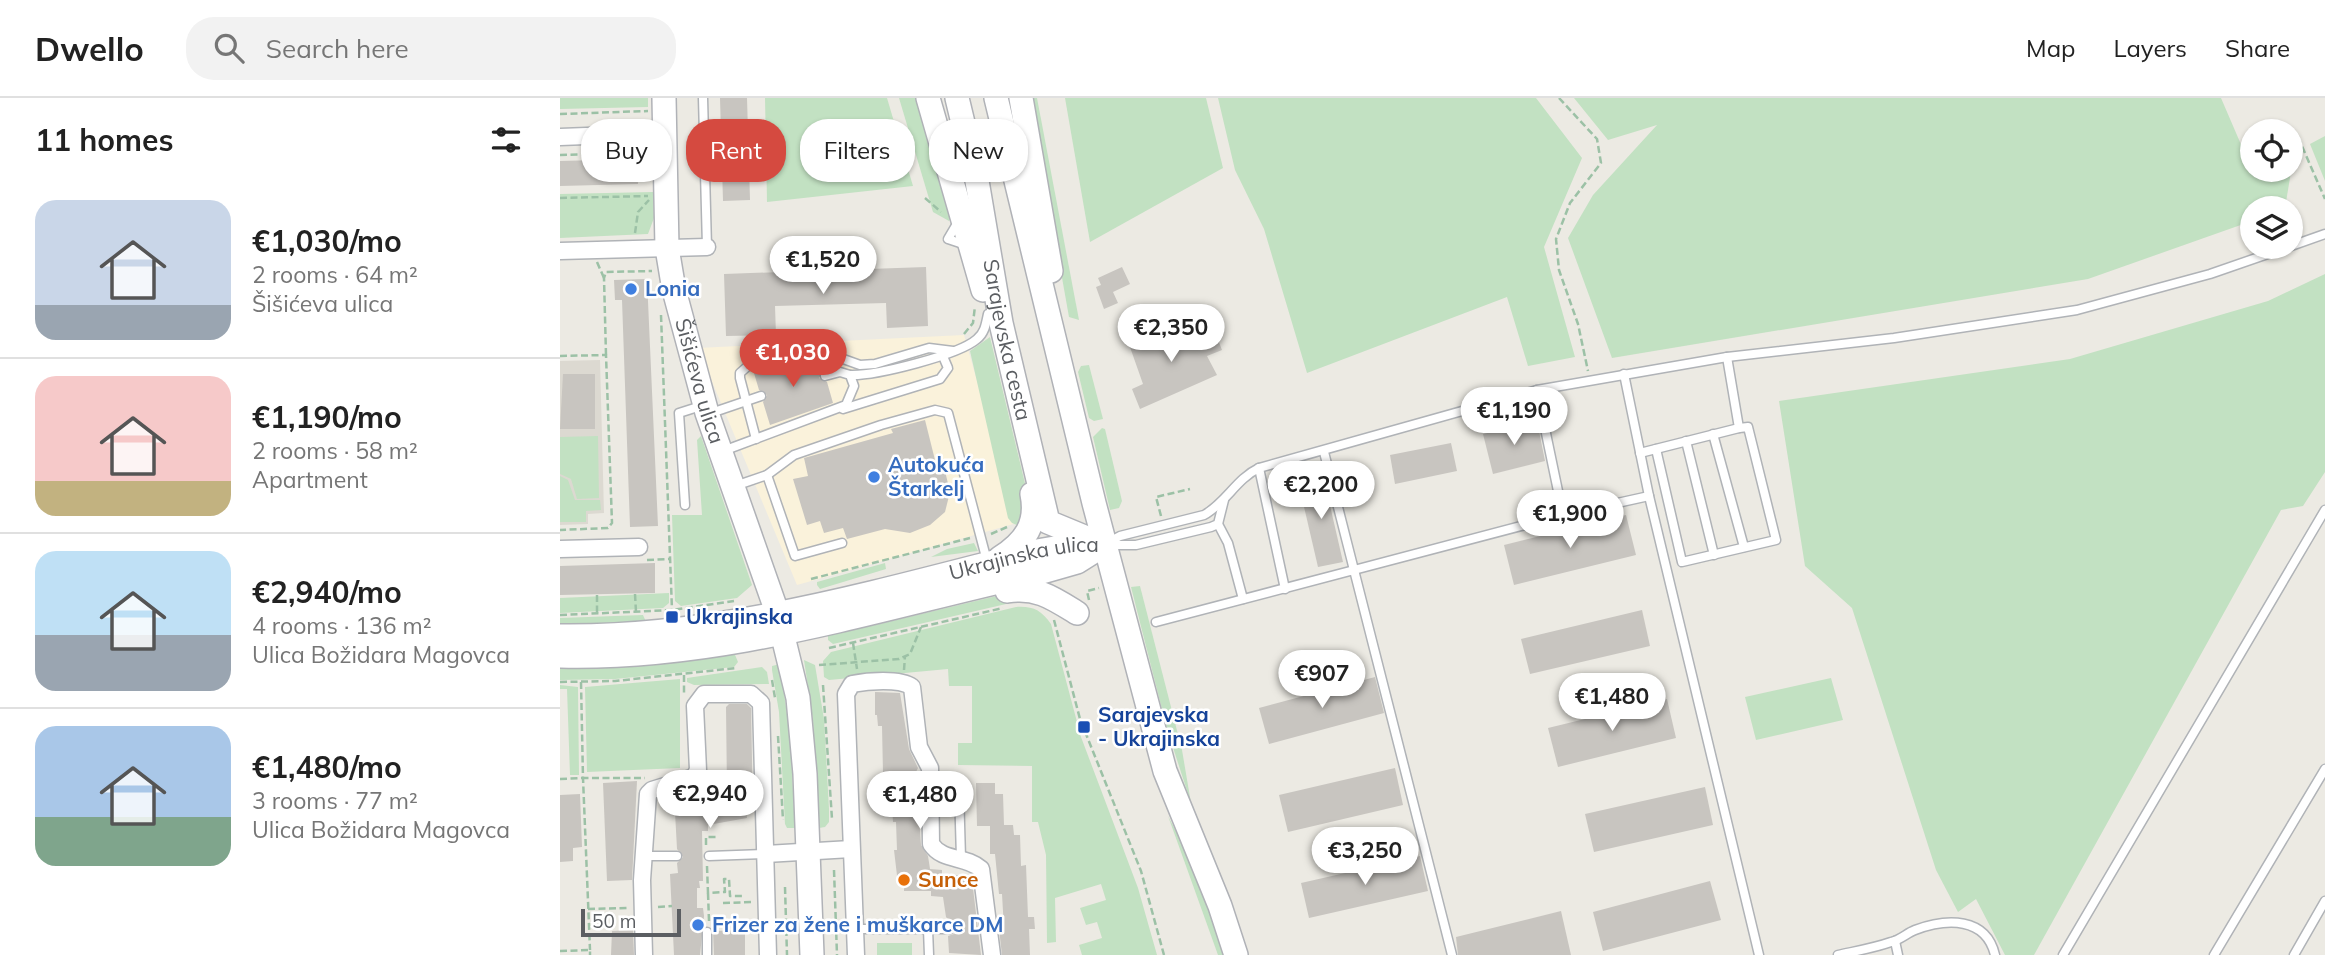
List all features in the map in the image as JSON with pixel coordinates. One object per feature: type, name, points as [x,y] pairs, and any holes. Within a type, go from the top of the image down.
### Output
[{"type":"main road","points":[[928,98],[952,211],[971,249],[995,339],[1009,356]]},
{"type":"main road","name":"Sarajevska cesta","points":[[957,98],[977,181],[1009,356],[1048,522],[1104,545]]},
{"type":"main road","name":"Sarajevska cesta","points":[[996,98],[1104,545],[1165,771],[1220,906],[1236,955]]},
{"type":"main road","points":[[1021,98],[1050,263],[1051,284],[1047,309]]},
{"type":"main road","name":"Šišićeva ulica","points":[[662,182],[667,248],[674,290],[706,409],[780,623],[802,725],[812,955]]},
{"type":"main road","points":[[991,563],[1021,541],[1032,524],[1033,502],[1026,462],[1030,443]]},
{"type":"main road","name":"Ukrajinska ulica","points":[[560,656],[688,650],[991,563],[1072,545],[1104,545]]},
{"type":"main road","name":"Ukrajinska ulica","points":[[560,636],[780,623],[945,596],[1077,562],[1104,545]]},
{"type":"main road","points":[[945,596],[974,598],[1018,589],[1034,590],[1049,595],[1077,613]]},
{"type":"street","points":[[560,137],[581,138]]},
{"type":"street","points":[[560,251],[707,247]]},
{"type":"street","points":[[560,550],[639,547]]},
{"type":"street","points":[[856,955],[848,689],[859,683],[908,684],[915,693],[919,747],[930,768],[931,845],[942,856],[972,861],[984,874],[984,929],[992,955]]},
{"type":"street","points":[[644,955],[644,856],[648,794],[652,790],[694,777],[698,770],[695,706],[704,694],[751,694],[761,703],[768,955]]},
{"type":"street","points":[[766,854],[851,849]]},
{"type":"lane","points":[[703,98],[707,247]]},
{"type":"lane","points":[[2303,241],[2325,234]]},
{"type":"lane","points":[[1104,545],[1119,536],[1204,515],[1224,500],[1243,478],[1259,468],[1324,452],[1409,424],[1536,390],[1727,357],[1894,338],[2077,310],[2210,274],[2252,259]]},
{"type":"lane","points":[[825,376],[840,372],[850,375],[879,373],[953,351],[977,340],[985,328],[988,314]]},
{"type":"lane","points":[[756,439],[740,378],[743,368],[796,351],[821,351],[852,363],[867,365],[929,348],[953,351]]},
{"type":"lane","points":[[720,452],[837,410],[940,379],[948,368],[942,354]]},
{"type":"lane","points":[[1727,357],[1739,428]]},
{"type":"lane","points":[[1624,374],[1649,496],[1759,955]]},
{"type":"lane","points":[[837,410],[849,401],[853,386],[850,375]]},
{"type":"lane","points":[[1536,390],[1563,515]]},
{"type":"lane","points":[[685,505],[678,413],[761,396]]},
{"type":"lane","points":[[732,488],[767,475],[794,455],[902,419],[940,410],[948,414],[981,536],[991,563]]},
{"type":"lane","points":[[1640,453],[1713,434],[1748,427],[1776,540],[1682,562],[1656,449]]},
{"type":"lane","points":[[1713,434],[1744,547]]},
{"type":"lane","points":[[1686,441],[1714,555]]},
{"type":"lane","points":[[1324,452],[1452,955]]},
{"type":"lane","points":[[1259,468],[1285,589]]},
{"type":"lane","points":[[767,475],[795,556],[842,543]]},
{"type":"lane","points":[[1156,622],[1563,515],[1649,496]]},
{"type":"lane","points":[[1224,500],[1218,524],[1228,543],[1242,600]]},
{"type":"lane","points":[[2063,955],[2325,510]]},
{"type":"lane","points":[[1104,545],[1136,545],[1218,524]]},
{"type":"lane","points":[[2214,955],[2325,769]]},
{"type":"lane","points":[[959,790],[961,858]]},
{"type":"lane","points":[[709,856],[766,854]]},
{"type":"lane","points":[[644,856],[677,856]]},
{"type":"lane","points":[[2294,955],[2325,901]]},
{"type":"lane","points":[[1838,955],[1895,942],[1913,930],[1928,926],[1966,923],[1986,933],[1995,955]]},
{"type":"lane","points":[[707,929],[707,955]]},
{"type":"lane","points":[[855,929],[950,929]]},
{"type":"lane","points":[[928,929],[929,955]]},
{"type":"lane","points":[[1895,942],[1898,955]]},
{"type":"path","points":[[1559,98],[1597,139],[1601,163],[1570,203],[1556,239],[1559,270],[1578,324],[1590,381]]},
{"type":"path","points":[[560,114],[658,104]]},
{"type":"path","points":[[2303,149],[2325,200]]},
{"type":"path","points":[[561,161],[560,155],[581,154]]},
{"type":"path","points":[[632,196],[642,205]]},
{"type":"path","points":[[560,198],[656,196]]},
{"type":"path","points":[[926,198],[952,211]]},
{"type":"path","points":[[597,261],[604,278]]},
{"type":"path","points":[[560,530],[608,528],[612,523],[604,278],[606,272],[660,270]]},
{"type":"path","points":[[661,310],[673,610]]},
{"type":"path","points":[[560,356],[606,355]]},
{"type":"path","points":[[1162,519],[1156,497],[1190,489]]},
{"type":"path","points":[[811,579],[981,536],[1006,527]]},
{"type":"path","points":[[635,594],[636,612]]},
{"type":"path","points":[[597,595],[597,614]]},
{"type":"path","points":[[560,615],[673,610],[734,601]]},
{"type":"path","points":[[829,648],[1010,606]]},
{"type":"path","points":[[1050,611],[1080,719],[1140,871],[1164,955]]},
{"type":"path","points":[[820,665],[882,662],[905,656],[914,647],[921,627]]},
{"type":"path","points":[[853,643],[858,671]]},
{"type":"path","points":[[904,677],[905,656]]},
{"type":"path","points":[[560,682],[684,675],[736,668]]},
{"type":"path","points":[[684,675],[684,701]]},
{"type":"path","points":[[772,680],[776,701]]},
{"type":"path","points":[[581,682],[590,955]]},
{"type":"path","points":[[824,685],[832,819]]},
{"type":"path","points":[[777,728],[783,820]]},
{"type":"path","points":[[702,773],[726,774]]},
{"type":"path","points":[[560,779],[653,778]]},
{"type":"path","points":[[834,870],[837,955]]},
{"type":"path","points":[[725,889],[724,879],[729,879],[730,896],[745,896]]},
{"type":"path","points":[[785,887],[787,955]]},
{"type":"path","points":[[707,929],[708,893]]},
{"type":"path","points":[[723,902],[759,902]]},
{"type":"path","points":[[588,909],[643,907]]},
{"type":"path","points":[[560,951],[590,950]]},
{"type":"shaded area","points":[[964,335],[1017,523],[797,585],[698,348]]},
{"type":"shaded area","points":[[600,360],[604,513],[588,514],[588,524],[560,525],[560,361]]},
{"type":"green space","points":[[560,98],[648,98],[648,107],[560,109]]},
{"type":"green space","points":[[765,98],[887,98],[893,119],[800,119],[800,182],[912,182],[913,186],[767,202],[767,182],[786,182],[786,119],[765,119]]},
{"type":"green space","points":[[899,98],[922,98],[929,126],[929,182],[943,182],[952,216],[949,221],[933,212],[915,152],[915,119],[905,119]]},
{"type":"green space","points":[[1030,98],[1037,98],[1079,320],[1069,317]]},
{"type":"green space","points":[[1065,98],[1206,98],[1223,168],[1090,242]]},
{"type":"green space","points":[[1218,98],[1536,98],[1582,158],[1544,247],[1575,357],[1528,366],[1507,297],[1307,373],[1264,229],[1235,170]]},
{"type":"green space","points":[[1574,98],[2221,98],[2240,142],[2240,182],[2289,182],[2287,196],[2240,196],[2240,225],[2088,279],[1612,358],[1568,238],[1593,195],[1657,125],[1608,140]]},
{"type":"green space","points":[[2325,136],[2325,181],[2310,144]]},
{"type":"green space","points":[[653,192],[654,218],[648,234],[560,238],[560,194]]},
{"type":"green space","points":[[2325,274],[2325,472],[2303,506],[2281,510],[2034,955],[2005,955],[1976,899],[1958,912],[1936,870],[1852,608],[1805,566],[1779,401],[2070,359],[2268,301]]},
{"type":"green space","points":[[990,337],[1028,496],[1024,528],[1012,523],[1008,518],[970,351]]},
{"type":"green space","points":[[1089,365],[1103,419],[1094,421],[1089,418],[1078,372],[1081,366]]},
{"type":"green space","points":[[1102,428],[1105,429],[1122,501],[1119,508],[1110,510],[1093,437]]},
{"type":"green space","points":[[598,436],[599,498],[577,499],[571,479],[560,474],[560,437]]},
{"type":"green space","points":[[701,436],[752,585],[737,598],[681,606],[675,601],[672,515],[702,515],[697,440]]},
{"type":"green space","points":[[560,476],[568,480],[575,500],[600,500],[601,510],[586,511],[586,522],[560,522]]},
{"type":"green space","points":[[974,543],[978,551],[931,557],[947,549]]},
{"type":"green space","points":[[885,563],[886,569],[820,589],[817,585],[817,582]]},
{"type":"green space","points":[[1140,586],[1182,750],[1191,803],[1167,729],[1131,587]]},
{"type":"green space","points":[[669,593],[669,603],[663,608],[560,613],[560,598]]},
{"type":"green space","points":[[1005,594],[1019,601],[833,644],[828,640],[828,634],[845,627],[871,626]]},
{"type":"green space","points":[[1016,607],[1036,610],[1051,624],[1081,737],[1138,888],[1157,955],[1082,955],[1079,945],[1102,938],[1097,922],[1086,925],[1080,908],[1106,900],[1101,884],[1055,898],[1056,942],[1047,943],[1046,855],[1038,822],[1032,822],[1032,766],[958,765],[958,743],[972,743],[972,686],[949,686],[948,669],[829,680],[824,677],[823,661],[831,652]]},
{"type":"green space","points":[[643,615],[647,624],[560,627],[560,618]]},
{"type":"green space","points":[[733,650],[738,662],[734,667],[615,679],[560,680],[560,663]]},
{"type":"green space","points":[[804,660],[815,665],[824,719],[829,822],[825,827],[819,828],[813,720]]},
{"type":"green space","points":[[780,664],[790,736],[795,828],[787,828],[785,824],[779,712],[772,670],[772,666]]},
{"type":"green space","points":[[762,667],[767,672],[769,684],[694,685],[687,682],[687,678]]},
{"type":"green space","points":[[1831,678],[1843,720],[1756,740],[1745,697]]},
{"type":"green space","points":[[680,679],[680,768],[587,772],[585,687]]},
{"type":"green space","points":[[560,685],[578,687],[579,775],[570,775],[567,689],[560,689]]},
{"type":"green space","points":[[1168,816],[1193,864],[1226,955],[1218,955]]},
{"type":"green space","points":[[877,943],[912,943],[912,955],[877,955]]},
{"type":"building","points":[[720,98],[747,98],[748,119],[721,119]]},
{"type":"building","points":[[581,160],[581,182],[638,184],[560,186],[560,161]]},
{"type":"building","points":[[722,182],[749,182],[750,200],[723,201]]},
{"type":"building","points":[[926,267],[928,326],[887,328],[886,303],[775,306],[776,335],[726,336],[724,274]]},
{"type":"building","points":[[1122,267],[1130,284],[1113,292],[1118,303],[1104,309],[1096,287],[1101,285],[1098,278]]},
{"type":"building","points":[[647,279],[658,526],[630,527],[622,300],[615,300],[614,280]]},
{"type":"building","points":[[1145,325],[1155,349],[1213,327],[1222,350],[1207,356],[1217,375],[1140,409],[1132,389],[1143,384],[1125,333]]},
{"type":"building","points":[[805,358],[819,358],[823,370],[819,378],[827,382],[833,403],[770,425],[763,402],[767,395],[759,390],[754,373]]},
{"type":"building","points":[[563,374],[595,374],[595,429],[560,429]]},
{"type":"building","name":"Autokuća Štarkelj","points":[[925,420],[938,472],[945,471],[950,492],[945,512],[930,525],[910,533],[885,529],[847,539],[843,528],[824,533],[820,521],[807,525],[793,479],[808,476],[804,458],[893,433],[891,429]]},
{"type":"building","points":[[1537,421],[1545,461],[1493,474],[1483,434]]},
{"type":"building","points":[[1451,443],[1457,471],[1395,484],[1390,455]]},
{"type":"building","points":[[1323,475],[1343,562],[1318,567],[1298,481]]},
{"type":"building","points":[[1626,515],[1636,555],[1514,585],[1504,545]]},
{"type":"building","points":[[655,563],[655,593],[560,595],[560,566]]},
{"type":"building","points":[[1642,610],[1650,646],[1530,674],[1521,639]]},
{"type":"building","points":[[1375,677],[1384,713],[1269,744],[1259,708]]},
{"type":"building","points":[[875,692],[900,693],[909,749],[918,768],[916,772],[921,845],[928,856],[930,869],[942,870],[942,874],[967,875],[967,881],[972,880],[981,955],[949,953],[948,936],[954,934],[956,928],[946,917],[943,897],[931,896],[931,891],[904,891],[904,884],[898,884],[894,850],[897,850],[896,822],[893,822],[892,808],[887,809],[887,773],[883,773],[882,726],[878,726],[875,715]]},
{"type":"building","points":[[1667,699],[1676,738],[1558,767],[1548,728]]},
{"type":"building","points":[[729,704],[747,704],[751,708],[753,811],[746,811],[747,818],[708,825],[708,831],[702,831],[703,881],[699,881],[700,888],[697,888],[697,908],[703,908],[704,916],[700,955],[674,955],[670,874],[678,873],[677,863],[683,857],[677,849],[675,812],[684,811],[684,805],[710,802],[709,798],[722,796],[722,790],[727,790],[726,707]]},
{"type":"building","points":[[1395,768],[1403,805],[1288,832],[1279,795]]},
{"type":"building","points":[[637,781],[632,880],[607,881],[603,783]]},
{"type":"building","points":[[976,783],[995,783],[995,794],[1003,794],[1004,825],[1013,825],[1014,835],[1020,835],[1021,866],[1026,865],[1028,917],[1034,917],[1035,929],[1029,929],[1030,955],[1002,955],[999,929],[1004,929],[1002,894],[999,894],[995,854],[990,854],[990,826],[977,826]]},
{"type":"building","points":[[1705,787],[1713,825],[1594,852],[1585,814]]},
{"type":"building","points":[[580,794],[582,847],[573,848],[573,861],[560,862],[560,795]]},
{"type":"building","points":[[1420,856],[1428,891],[1309,918],[1301,883]]},
{"type":"building","points":[[1710,881],[1721,920],[1603,951],[1593,912]]},
{"type":"building","points":[[1561,911],[1571,955],[1458,955],[1456,937]]},
{"type":"building","points":[[633,930],[634,955],[611,955],[612,931]]},
{"type":"building","points":[[745,930],[745,955],[714,955],[713,931]]},
{"type":"place","name":"Lonia","points":[[631,289]]},
{"type":"place","name":"Autokuća Štarkelj","points":[[874,477]]},
{"type":"place","name":"Ukrajinska","points":[[672,617]]},
{"type":"place","name":"Sarajevska - Ukrajinska","points":[[1084,727]]},
{"type":"place","name":"Sunce","points":[[904,880]]},
{"type":"place","name":"Frizer za žene i muškarce DM","points":[[698,925]]}]
